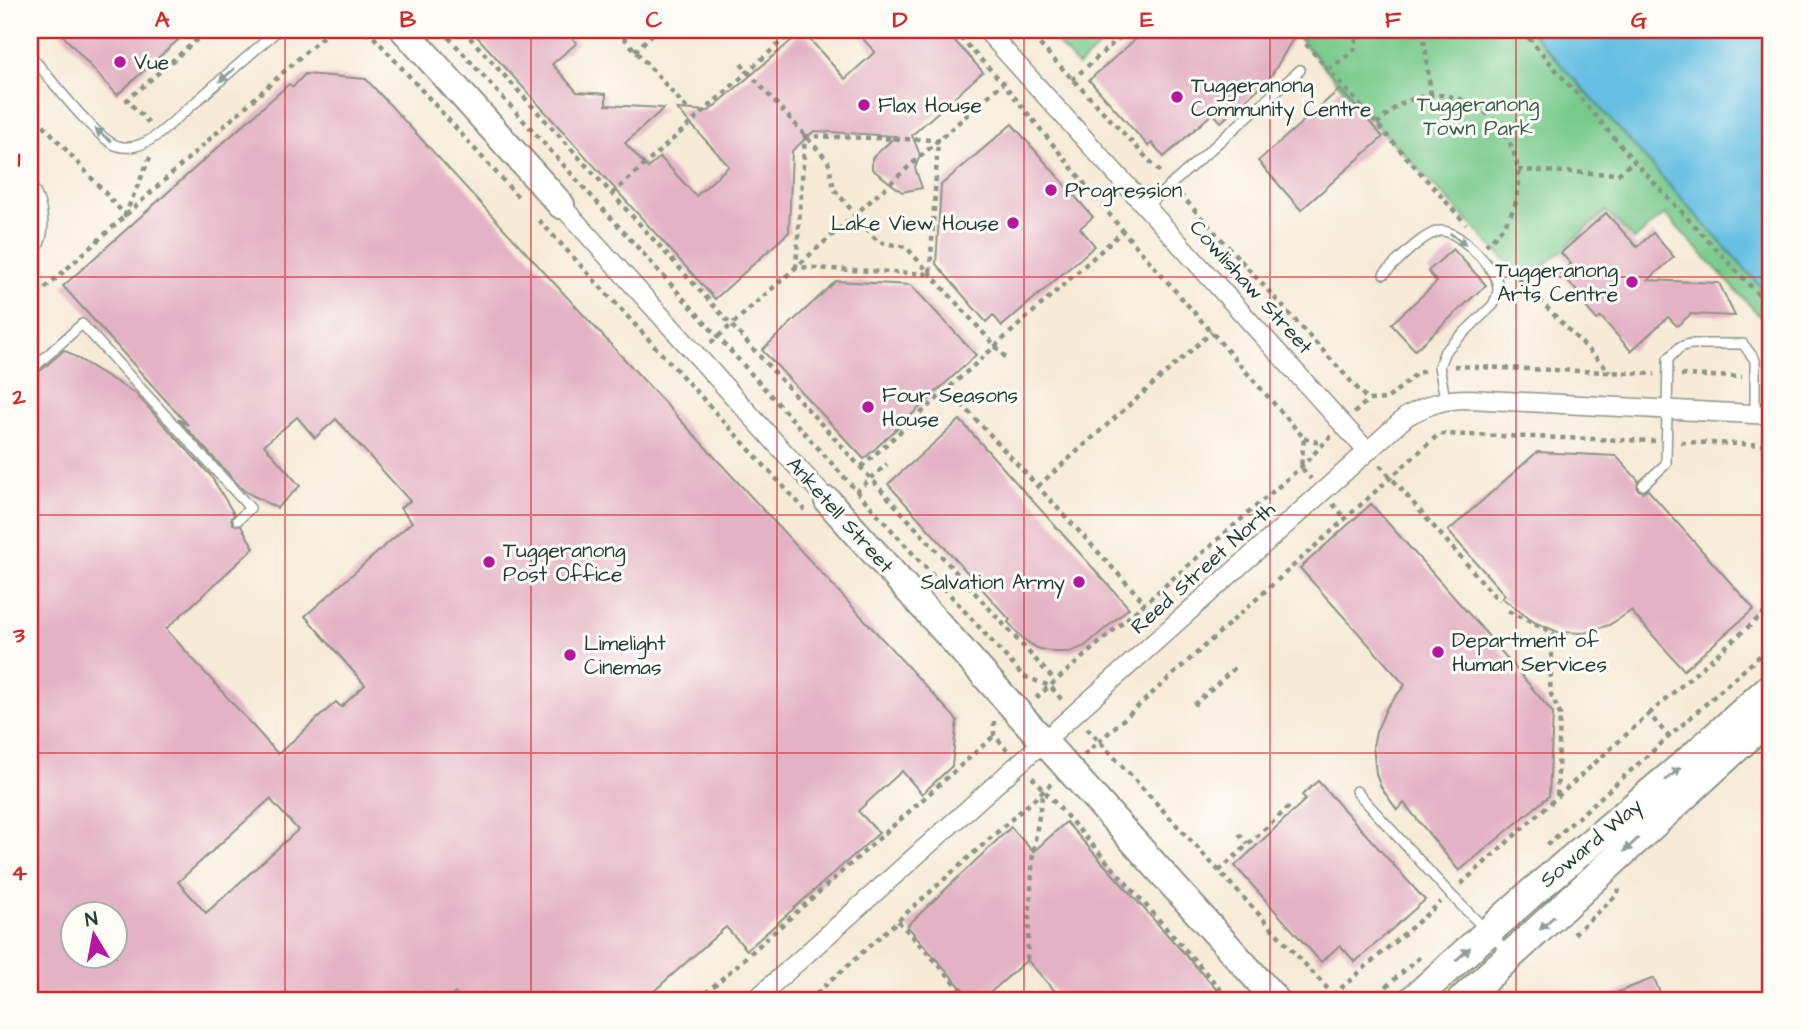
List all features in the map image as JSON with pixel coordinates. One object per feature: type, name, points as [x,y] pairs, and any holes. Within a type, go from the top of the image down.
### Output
[{"type":"main road","name":"Soward Way","points":[[1413,1000],[1771,687]]},
{"type":"main road","name":"Soward Way","points":[[1462,1000],[1771,716]]},
{"type":"street","name":"Anketell Street","points":[[404,30],[696,355],[819,508],[1044,741],[1276,1000]]},
{"type":"street","name":"Cowlishaw Street","points":[[986,30],[1377,456]]},
{"type":"street","name":"Reed Street North","points":[[755,1000],[1044,741],[1377,456],[1407,416],[1445,399],[1763,414]]},
{"type":"lane","points":[[30,55],[101,136],[119,147],[142,145],[159,134],[278,30]]},
{"type":"lane","points":[[1147,206],[1300,69]]},
{"type":"lane","points":[[30,183],[41,200],[43,221],[42,240],[30,259]]},
{"type":"lane","points":[[1384,274],[1430,233],[1444,230],[1458,235],[1497,280],[1497,296],[1493,305],[1445,351],[1439,366],[1445,399]]},
{"type":"lane","points":[[30,371],[82,324],[250,509],[237,520]]},
{"type":"lane","points":[[1643,485],[1666,464],[1668,359],[1680,347],[1700,343],[1743,344],[1755,360],[1763,414]]},
{"type":"lane","points":[[1356,790],[1450,894],[1511,956]]},
{"type":"path","points":[[127,100],[208,30]]},
{"type":"path","points":[[30,302],[330,30]]},
{"type":"path","points":[[355,30],[372,36],[520,199]]},
{"type":"path","points":[[442,30],[1023,676],[1050,686],[1301,467],[1323,444],[1304,438],[1123,231],[1003,83],[953,30]]},
{"type":"path","points":[[463,30],[1055,681]]},
{"type":"path","points":[[617,30],[688,111]]},
{"type":"path","points":[[635,51],[657,30]]},
{"type":"path","points":[[612,194],[794,30]]},
{"type":"path","points":[[1026,30],[1171,184],[1367,400],[1387,399],[1417,373]]},
{"type":"path","points":[[1072,80],[1128,30]]},
{"type":"path","points":[[1303,30],[1308,36]]},
{"type":"path","points":[[1316,30],[1304,42],[1468,225]]},
{"type":"path","points":[[1329,70],[1354,50],[1356,39],[1349,30]]},
{"type":"path","points":[[1423,30],[1432,95]]},
{"type":"path","points":[[1522,30],[1634,161],[1771,308]]},
{"type":"path","points":[[741,64],[828,161],[834,190],[878,242],[906,247],[1006,358]]},
{"type":"path","points":[[677,372],[1020,68]]},
{"type":"path","points":[[1377,124],[1403,102],[1432,95],[1463,99],[1482,108],[1497,122],[1509,139],[1517,158],[1516,202],[1507,222],[1486,246],[1477,236]]},
{"type":"path","points":[[30,110],[125,215]]},
{"type":"path","points":[[805,136],[938,141]]},
{"type":"path","points":[[796,267],[805,136]]},
{"type":"path","points":[[930,274],[938,141]]},
{"type":"path","points":[[1518,170],[1618,174],[1634,161]]},
{"type":"path","points":[[538,219],[677,372],[819,508]]},
{"type":"path","points":[[861,467],[1123,231]]},
{"type":"path","points":[[1505,265],[1611,372]]},
{"type":"path","points":[[796,267],[930,274]]},
{"type":"path","points":[[1038,486],[1212,332]]},
{"type":"path","points":[[1439,366],[1756,378]]},
{"type":"path","points":[[948,389],[1145,603]]},
{"type":"path","points":[[1338,1000],[1099,741],[1439,434],[1771,445]]},
{"type":"path","points":[[1301,467],[1304,438]]},
{"type":"path","points":[[1377,456],[1391,478],[1499,601]]},
{"type":"path","points":[[1322,512],[1342,495]]},
{"type":"path","points":[[1333,995],[1558,799],[1648,714],[1771,607]]},
{"type":"path","points":[[1508,611],[1553,633],[1550,692],[1560,714],[1558,799]]},
{"type":"path","points":[[1543,848],[1771,646]]},
{"type":"path","points":[[1194,705],[1237,666]]},
{"type":"path","points":[[698,1000],[994,735],[994,714]]},
{"type":"path","points":[[1648,714],[1688,761]]},
{"type":"path","points":[[1087,728],[1096,719]]},
{"type":"path","points":[[809,1000],[1044,790]]},
{"type":"path","points":[[1027,960],[1033,852],[1044,790]]},
{"type":"path","points":[[1044,790],[1230,1000]]},
{"type":"path","points":[[1219,871],[1291,804]]},
{"type":"path","points":[[1239,834],[1248,844]]},
{"type":"path","points":[[898,921],[971,1000]]},
{"type":"path","points":[[1371,1000],[1431,947]]},
{"type":"green space","points":[[1045,30],[1118,30],[1078,66]]},
{"type":"green space","name":"Tuggeranong Town Park","points":[[1292,30],[1530,30],[1771,298],[1771,328],[1665,214],[1634,240],[1606,211],[1526,282],[1360,108]]},
{"type":"water","points":[[1530,30],[1771,30],[1771,298]]},
{"type":"building","name":"Vue","points":[[58,30],[189,30],[117,95]]},
{"type":"building","points":[[471,30],[565,30],[577,43],[552,64],[577,92],[606,94],[606,105],[664,108],[625,143],[648,168],[660,157],[696,196],[729,166],[677,109],[709,111],[799,34],[803,38],[806,35],[845,79],[875,52],[855,30],[945,30],[983,72],[912,135],[920,155],[915,168],[922,188],[902,192],[872,169],[872,158],[896,136],[814,131],[792,151],[789,232],[715,299]]},
{"type":"building","name":"Tuggeranong Community Centre","points":[[1146,30],[1298,30],[1270,78],[1221,122],[1213,113],[1164,157],[1152,143],[1148,146],[1089,80]]},
{"type":"building","points":[[305,74],[366,79],[957,720],[952,766],[922,794],[902,771],[858,811],[879,833],[747,950],[726,927],[644,1000],[462,1000],[455,993],[447,1000],[30,1000],[30,378],[64,350],[136,394],[211,476],[234,514],[231,519],[233,524],[241,526],[254,548],[166,629],[278,754],[336,702],[341,707],[365,685],[305,616],[412,522],[400,508],[410,501],[336,419],[315,438],[297,417],[264,445],[300,486],[277,508],[244,491],[63,286],[289,84],[293,87]],"holes":[[[270,799],[298,830],[206,913],[178,882]]]},
{"type":"building","points":[[1340,89],[1383,137],[1301,210],[1258,161]]},
{"type":"building","name":"Lake View House","points":[[1012,124],[1093,217],[1080,228],[1095,246],[1002,326],[993,315],[986,322],[936,264],[941,185]]},
{"type":"building","name":"Tuggeranong Arts Centre","points":[[1606,213],[1637,247],[1653,233],[1674,257],[1648,280],[1719,283],[1735,316],[1691,314],[1677,326],[1668,317],[1631,351],[1601,317],[1597,320],[1586,307],[1589,304],[1560,273],[1571,264],[1561,253]]},
{"type":"building","points":[[1453,249],[1486,285],[1415,350],[1391,324],[1437,282],[1428,271]]},
{"type":"building","name":"Four Seasons House","points":[[836,281],[911,285],[976,355],[864,459],[762,350]]},
{"type":"building","points":[[960,420],[1129,608],[1085,646],[1070,652],[1053,652],[1037,648],[1023,639],[1008,622],[1010,620],[888,484]]},
{"type":"building","points":[[1537,452],[1616,456],[1638,480],[1637,489],[1642,492],[1648,490],[1754,609],[1684,670],[1631,611],[1609,625],[1584,633],[1558,632],[1534,622],[1502,598],[1505,595],[1448,531]]},
{"type":"building","points":[[1371,504],[1553,713],[1549,796],[1459,871],[1404,803],[1397,810],[1381,787],[1376,774],[1373,746],[1376,732],[1387,707],[1405,685],[1300,568]]},
{"type":"building","points":[[1318,781],[1425,900],[1355,962],[1340,945],[1321,962],[1235,866],[1306,799],[1302,795]]},
{"type":"building","points":[[1066,822],[1226,1000],[1063,1000],[1027,960],[982,1000],[972,1000],[907,926],[1011,827],[1033,852]]},
{"type":"building","points":[[1654,978],[1663,1000],[1600,1000],[1600,999]]},
{"type":"place","name":"Vue","points":[[120,62]]},
{"type":"place","name":"Tuggeranong Community Centre","points":[[1177,97]]},
{"type":"place","name":"Flax House","points":[[864,105]]},
{"type":"place","name":"Progression","points":[[1051,190]]},
{"type":"place","name":"Lake View House","points":[[1013,223]]},
{"type":"place","name":"Tuggeranong Arts Centre","points":[[1632,282]]},
{"type":"place","name":"Four Seasons House","points":[[868,407]]},
{"type":"place","name":"Tuggeranong Post Office","points":[[489,562]]},
{"type":"place","name":"Salvation Army","points":[[1079,582]]},
{"type":"place","name":"Department of Human Services","points":[[1438,652]]},
{"type":"place","name":"Limelight Cinemas","points":[[570,655]]}]
